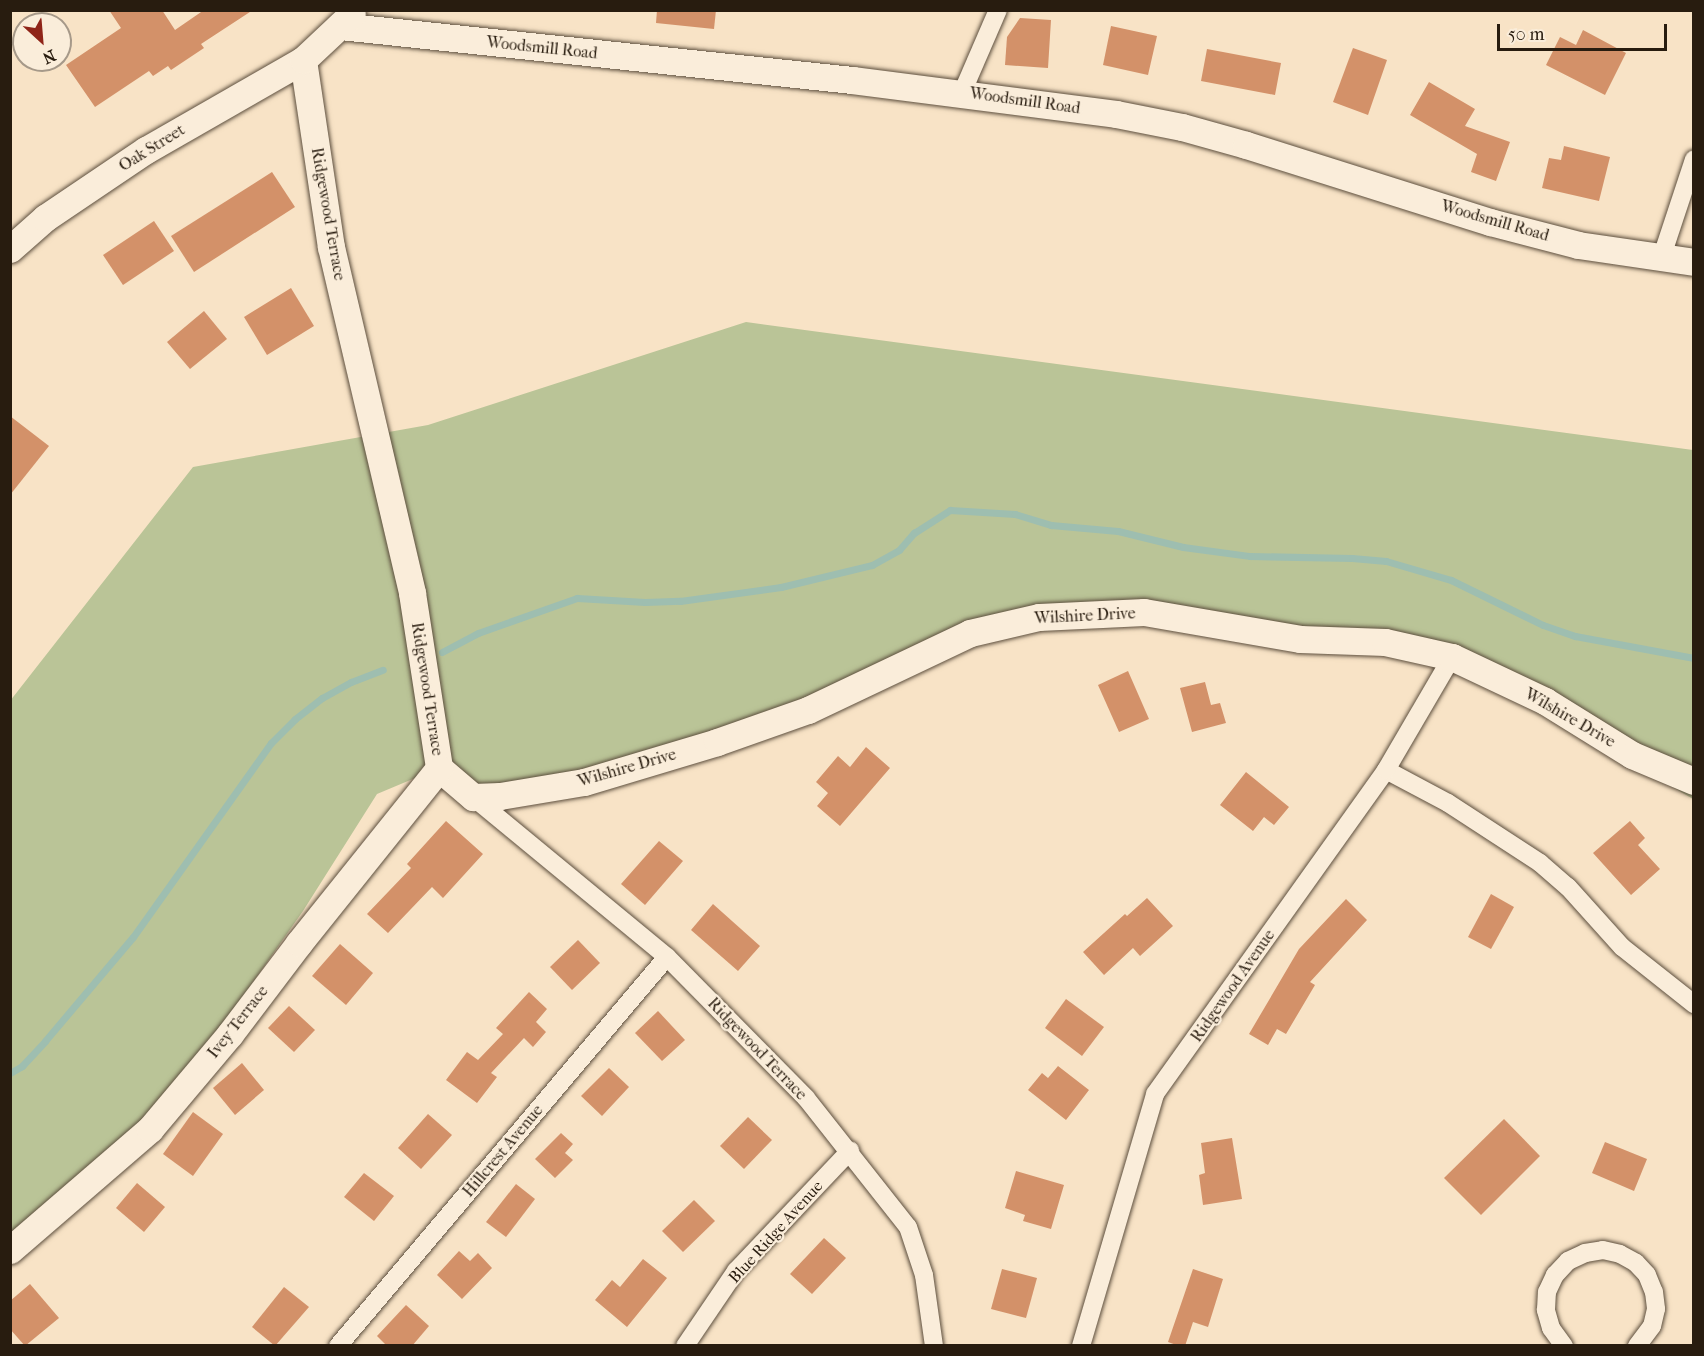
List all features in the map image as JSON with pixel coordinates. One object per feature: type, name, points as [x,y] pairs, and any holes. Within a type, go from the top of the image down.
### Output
[{"type":"street","points":[[962,93],[998,10]]},
{"type":"street","name":"Woodsmill Road","points":[[348,18],[1104,112],[1182,127],[1490,222],[1578,244],[1660,259],[1694,262]]},
{"type":"street","name":"Oak Street","points":[[10,249],[45,218],[146,150],[303,60],[348,18]]},
{"type":"street","name":"Ridgewood Terrace","points":[[303,60],[331,247],[412,593],[439,768],[667,957],[806,1098],[908,1227],[924,1275],[934,1346]]},
{"type":"street","points":[[1660,259],[1694,159]]},
{"type":"street","name":"Wilshire Drive","points":[[473,797],[500,796],[584,782],[717,742],[808,710],[970,633],[1039,616],[1144,612],[1300,639],[1385,642],[1452,657],[1545,701],[1632,755],[1694,781]]},
{"type":"street","name":"Ridgewood Avenue","points":[[1082,1346],[1155,1094],[1386,771],[1452,657]]},
{"type":"street","name":"Ivey Terrace","points":[[10,1250],[150,1129],[230,1034],[298,944],[439,768]]},
{"type":"street","points":[[1386,771],[1448,803],[1540,863],[1568,887],[1622,946],[1694,1004]]},
{"type":"street","name":"Hillcrest Avenue","points":[[338,1346],[667,957]]},
{"type":"street","name":"Blue Ridge Avenue","points":[[685,1346],[736,1271],[850,1151]]},
{"type":"street","points":[[1564,1346],[1551,1328],[1546,1310],[1547,1292],[1555,1275],[1568,1261],[1585,1253],[1603,1250],[1620,1254],[1636,1263],[1647,1275],[1654,1292],[1656,1309],[1652,1326],[1637,1346]]},
{"type":"green space","points":[[746,322],[1693,450],[1693,799],[1466,666],[1290,631],[1033,612],[900,673],[500,796],[439,768],[377,794],[303,911],[150,1129],[11,1250],[10,701],[193,467],[428,425]]},
{"type":"building","points":[[109,10],[162,10],[175,30],[204,10],[253,10],[201,44],[204,48],[171,70],[168,66],[153,76],[149,71],[95,107],[71,72],[72,61],[121,28]]},
{"type":"building","points":[[657,10],[716,10],[714,29],[656,23]]},
{"type":"building","points":[[1020,18],[1051,20],[1048,68],[1005,65],[1007,37]]},
{"type":"building","points":[[1111,26],[1157,36],[1148,75],[1103,65]]},
{"type":"building","points":[[1583,30],[1626,53],[1605,95],[1546,65],[1560,37],[1576,45]]},
{"type":"building","points":[[1353,48],[1387,60],[1368,115],[1333,102]]},
{"type":"building","points":[[1207,49],[1281,63],[1275,95],[1201,81]]},
{"type":"building","points":[[1429,82],[1475,109],[1465,126],[1510,142],[1496,181],[1471,172],[1477,154],[1410,115]]},
{"type":"building","points":[[1564,146],[1610,157],[1599,201],[1542,188],[1549,158],[1561,160]]},
{"type":"building","points":[[272,172],[295,207],[194,272],[171,236]]},
{"type":"building","points":[[154,221],[174,251],[123,285],[103,255]]},
{"type":"building","points":[[291,288],[314,326],[267,355],[244,317]]},
{"type":"building","points":[[204,311],[227,339],[190,369],[167,342]]},
{"type":"building","points":[[10,416],[49,446],[10,495]]},
{"type":"building","points":[[1128,671],[1149,719],[1119,732],[1098,685]]},
{"type":"building","points":[[1205,682],[1211,705],[1220,703],[1226,723],[1192,732],[1180,688]]},
{"type":"building","points":[[866,747],[890,768],[840,826],[817,806],[828,793],[816,782],[838,756],[850,767]]},
{"type":"building","points":[[1246,772],[1289,807],[1274,825],[1264,817],[1253,831],[1220,805]]},
{"type":"building","points":[[446,821],[483,854],[443,898],[432,887],[388,933],[367,914],[411,868],[407,864]]},
{"type":"building","points":[[1630,821],[1645,838],[1638,845],[1660,869],[1631,895],[1593,853]]},
{"type":"building","points":[[659,841],[683,861],[645,905],[621,884]]},
{"type":"building","points":[[1491,894],[1514,907],[1491,949],[1468,937]]},
{"type":"building","points":[[1147,898],[1173,926],[1140,956],[1133,948],[1104,975],[1083,952],[1125,914],[1127,916]]},
{"type":"building","points":[[1346,899],[1367,920],[1310,982],[1315,985],[1286,1034],[1277,1029],[1268,1045],[1249,1034],[1299,949]]},
{"type":"building","points":[[713,904],[760,946],[738,971],[691,930]]},
{"type":"building","points":[[578,940],[600,963],[572,990],[550,967]]},
{"type":"building","points":[[340,944],[373,973],[346,1005],[312,976]]},
{"type":"building","points":[[529,992],[547,1009],[536,1022],[546,1032],[533,1047],[524,1038],[491,1073],[497,1077],[477,1103],[446,1080],[467,1052],[478,1060],[503,1034],[496,1028]]},
{"type":"building","points":[[1066,999],[1104,1027],[1082,1056],[1045,1028]]},
{"type":"building","points":[[289,1006],[315,1030],[294,1052],[268,1028]]},
{"type":"building","points":[[658,1011],[685,1040],[662,1061],[635,1033]]},
{"type":"building","points":[[242,1063],[264,1090],[235,1115],[213,1088]]},
{"type":"building","points":[[1058,1066],[1089,1090],[1066,1120],[1028,1090],[1042,1073],[1048,1078]]},
{"type":"building","points":[[609,1068],[629,1087],[602,1116],[581,1096]]},
{"type":"building","points":[[193,1112],[223,1134],[193,1176],[163,1154]]},
{"type":"building","points":[[428,1114],[452,1135],[421,1169],[398,1148]]},
{"type":"building","points":[[748,1117],[772,1140],[744,1169],[720,1146]]},
{"type":"building","points":[[1504,1119],[1540,1156],[1481,1215],[1444,1178]]},
{"type":"building","points":[[561,1133],[573,1144],[565,1153],[573,1160],[555,1178],[535,1159]]},
{"type":"building","points":[[1232,1138],[1242,1199],[1203,1205],[1199,1175],[1205,1173],[1201,1143]]},
{"type":"building","points":[[1605,1142],[1647,1159],[1634,1191],[1592,1173]]},
{"type":"building","points":[[1016,1171],[1064,1185],[1051,1229],[1023,1221],[1025,1215],[1005,1208]]},
{"type":"building","points":[[364,1173],[394,1196],[374,1221],[344,1197]]},
{"type":"building","points":[[137,1183],[165,1207],[144,1232],[116,1208]]},
{"type":"building","points":[[516,1184],[535,1199],[506,1237],[486,1222]]},
{"type":"building","points":[[694,1200],[715,1221],[683,1252],[662,1231]]},
{"type":"building","points":[[824,1238],[846,1258],[812,1294],[790,1274]]},
{"type":"building","points":[[459,1251],[470,1261],[478,1253],[492,1268],[462,1299],[437,1275]]},
{"type":"building","points":[[643,1259],[667,1278],[627,1327],[595,1300],[612,1280],[620,1287]]},
{"type":"building","points":[[1002,1269],[1037,1278],[1026,1318],[991,1309]]},
{"type":"building","points":[[1193,1269],[1223,1279],[1208,1327],[1193,1322],[1185,1346],[1179,1346],[1168,1342]]},
{"type":"building","points":[[30,1284],[59,1318],[25,1346],[10,1329],[10,1301]]},
{"type":"building","points":[[284,1287],[309,1307],[275,1346],[252,1327]]},
{"type":"building","points":[[406,1305],[429,1326],[412,1346],[387,1346],[377,1336]]},
{"type":"waterway","points":[[442,652],[478,633],[577,598],[645,602],[680,601],[781,587],[872,565],[899,550],[914,533],[950,510],[1015,514],[1051,525],[1118,531],[1183,547],[1250,556],[1386,561],[1451,580],[1543,625],[1575,636],[1694,658]]},
{"type":"waterway","points":[[10,1073],[22,1066],[45,1041],[133,937],[271,743],[295,719],[322,698],[351,682],[383,670]]}]
